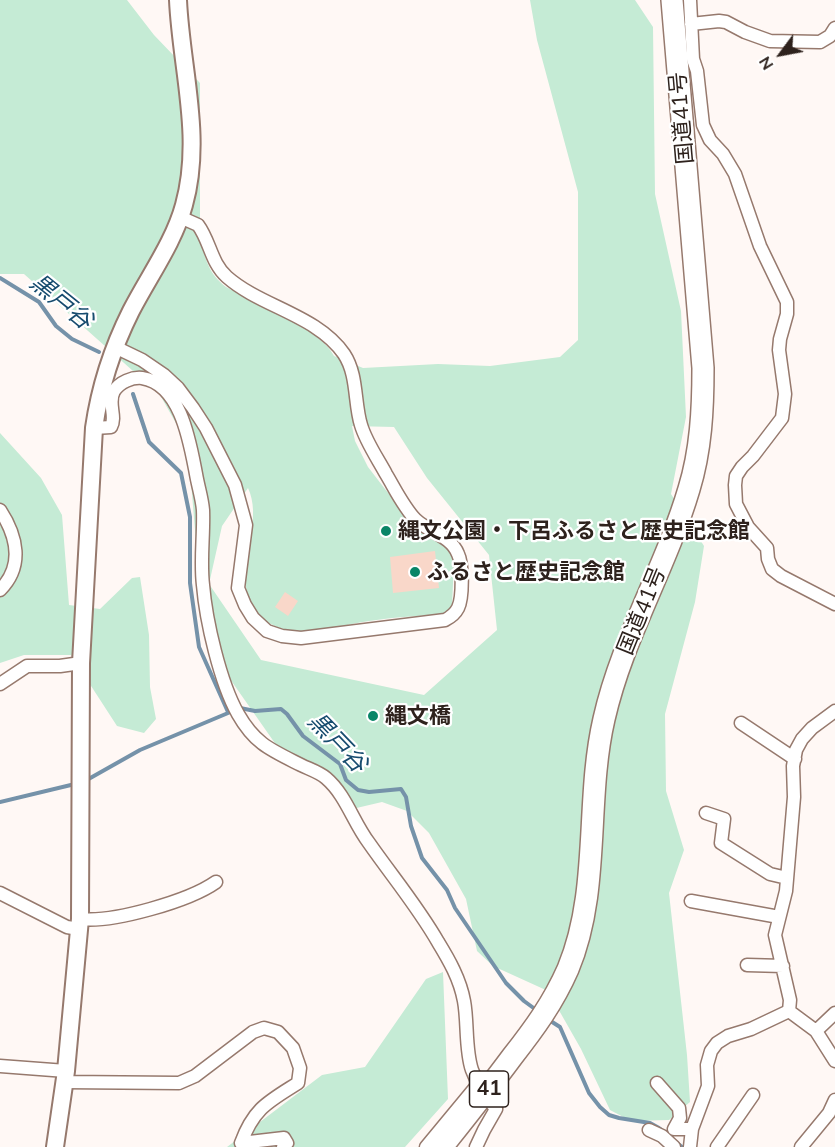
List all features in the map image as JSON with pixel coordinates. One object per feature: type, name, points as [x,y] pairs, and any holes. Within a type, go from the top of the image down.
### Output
[{"type":"highway","name":"国道41号","points":[[442,1147],[481,1089],[533,1029],[552,1002],[577,945],[586,898],[603,720],[619,668],[680,516],[690,487],[698,449],[703,409],[703,368],[672,0]]},
{"type":"street","points":[[55,1147],[65,1076],[79,924],[81,663],[94,428],[99,394],[115,347],[180,217],[190,175],[192,132],[178,0]]},
{"type":"street","points":[[690,0],[693,58],[698,71],[703,125],[710,140],[723,154],[735,174],[760,246],[787,303],[787,314],[779,350],[785,394],[782,418],[736,476],[736,504],[748,527],[767,548],[772,570],[835,604]]},
{"type":"street","points":[[691,24],[726,22],[770,41],[820,42],[830,36],[835,28]]},
{"type":"street","points":[[115,347],[142,360],[164,375],[178,388],[206,428],[235,485],[246,525],[238,588],[253,618],[267,631],[282,636],[301,638],[445,620],[453,616],[461,600],[459,555],[445,539],[416,520],[405,506],[361,425],[351,369],[345,355],[306,322],[226,276],[217,266],[198,225],[180,217]]},
{"type":"street","points":[[94,428],[111,427],[113,418],[111,403],[115,390],[135,378],[147,379],[165,391],[179,411],[189,440],[203,507],[203,584],[213,637],[217,658],[236,711],[258,743],[324,776],[338,790],[368,842],[433,932],[460,983],[465,1001],[471,1068],[481,1089],[496,1109],[476,1147]]},
{"type":"street","points":[[0,510],[11,534],[16,554],[15,569],[9,581],[0,590]]},
{"type":"street","points":[[0,683],[27,666],[60,666],[81,663]]},
{"type":"street","points":[[789,1011],[790,1000],[783,966],[777,952],[775,935],[787,878],[796,750],[812,728],[835,711]]},
{"type":"street","points":[[741,723],[795,759]]},
{"type":"street","points":[[706,813],[724,819],[721,843],[770,874],[787,878]]},
{"type":"street","points":[[0,893],[67,927],[118,917],[203,891],[216,882]]},
{"type":"street","points":[[691,901],[779,917]]},
{"type":"street","points":[[747,965],[783,966]]},
{"type":"street","points":[[789,1011],[816,1030],[835,1061]]},
{"type":"street","points":[[690,1147],[692,1129],[706,1097],[708,1086],[706,1065],[711,1051],[717,1043],[728,1036],[743,1032],[789,1011]]},
{"type":"street","points":[[816,1030],[835,1013]]},
{"type":"street","points":[[0,1066],[65,1076],[179,1083],[195,1076],[253,1032],[264,1028],[278,1032],[293,1048],[300,1068],[298,1083],[263,1105],[247,1127],[241,1143],[284,1138],[287,1143],[283,1147]]},
{"type":"street","points":[[657,1083],[679,1108],[680,1118],[674,1129],[692,1129]]},
{"type":"street","points":[[426,1147],[481,1089]]},
{"type":"street","points":[[717,1147],[753,1095]]},
{"type":"street","points":[[801,1147],[829,1113],[835,1100]]},
{"type":"street","points":[[649,1130],[662,1136],[674,1147]]},
{"type":"green space","points":[[0,0],[127,0],[154,35],[200,83],[200,241],[212,272],[226,287],[301,326],[327,346],[334,356],[363,368],[438,364],[490,366],[560,357],[578,340],[578,192],[537,40],[530,0],[635,0],[653,27],[655,194],[681,311],[686,417],[671,494],[704,546],[695,602],[665,714],[666,791],[684,850],[669,893],[690,1102],[669,1120],[631,1121],[610,1110],[581,1049],[548,991],[493,966],[477,951],[466,899],[429,833],[407,811],[382,802],[348,810],[332,789],[279,749],[230,679],[206,631],[189,458],[177,425],[160,395],[24,274],[0,274]],"holes":[[[352,426],[394,427],[427,478],[489,555],[497,630],[424,695],[261,660],[209,584],[222,526],[248,488],[252,499],[253,521],[245,582],[252,605],[265,620],[292,631],[307,631],[378,620],[446,614],[452,606],[454,561],[452,553],[443,543],[419,530],[385,489],[368,467],[355,441]]]},
{"type":"green space","points":[[0,433],[41,478],[62,515],[69,605],[100,609],[132,578],[140,577],[149,635],[150,687],[156,719],[144,733],[117,726],[71,655],[24,655],[0,663]]},
{"type":"green space","points":[[443,972],[448,1099],[405,1147],[227,1147],[322,1075],[365,1067],[426,979]]},
{"type":"building","name":"ふるさと歴史記念館","points":[[435,551],[439,588],[393,593],[390,557]]},
{"type":"building","points":[[285,592],[298,601],[288,616],[275,607]]},
{"type":"waterway","name":"黒戸谷","points":[[0,278],[39,302],[56,326],[72,339],[99,352]]},
{"type":"waterway","name":"黒戸谷","points":[[133,394],[149,442],[181,473],[190,517],[190,583],[199,647],[228,712]]},
{"type":"waterway","name":"黒戸谷","points":[[85,781],[140,750],[240,708],[255,711],[281,709],[303,736],[340,764],[346,780],[358,790],[369,792],[401,789],[406,797],[411,826],[422,858],[447,890],[455,908],[506,983],[539,1012]]},
{"type":"waterway","points":[[0,802],[75,784]]},
{"type":"waterway","name":"黒戸谷","points":[[549,1020],[560,1027],[589,1093],[600,1107],[609,1115],[650,1123],[682,1147]]},
{"type":"place","name":"縄文公園・下呂ふるさと歴史記念館","points":[[386,531]]},
{"type":"place","name":"ふるさと歴史記念館","points":[[415,572]]},
{"type":"place","name":"縄文橋","points":[[373,716]]}]
